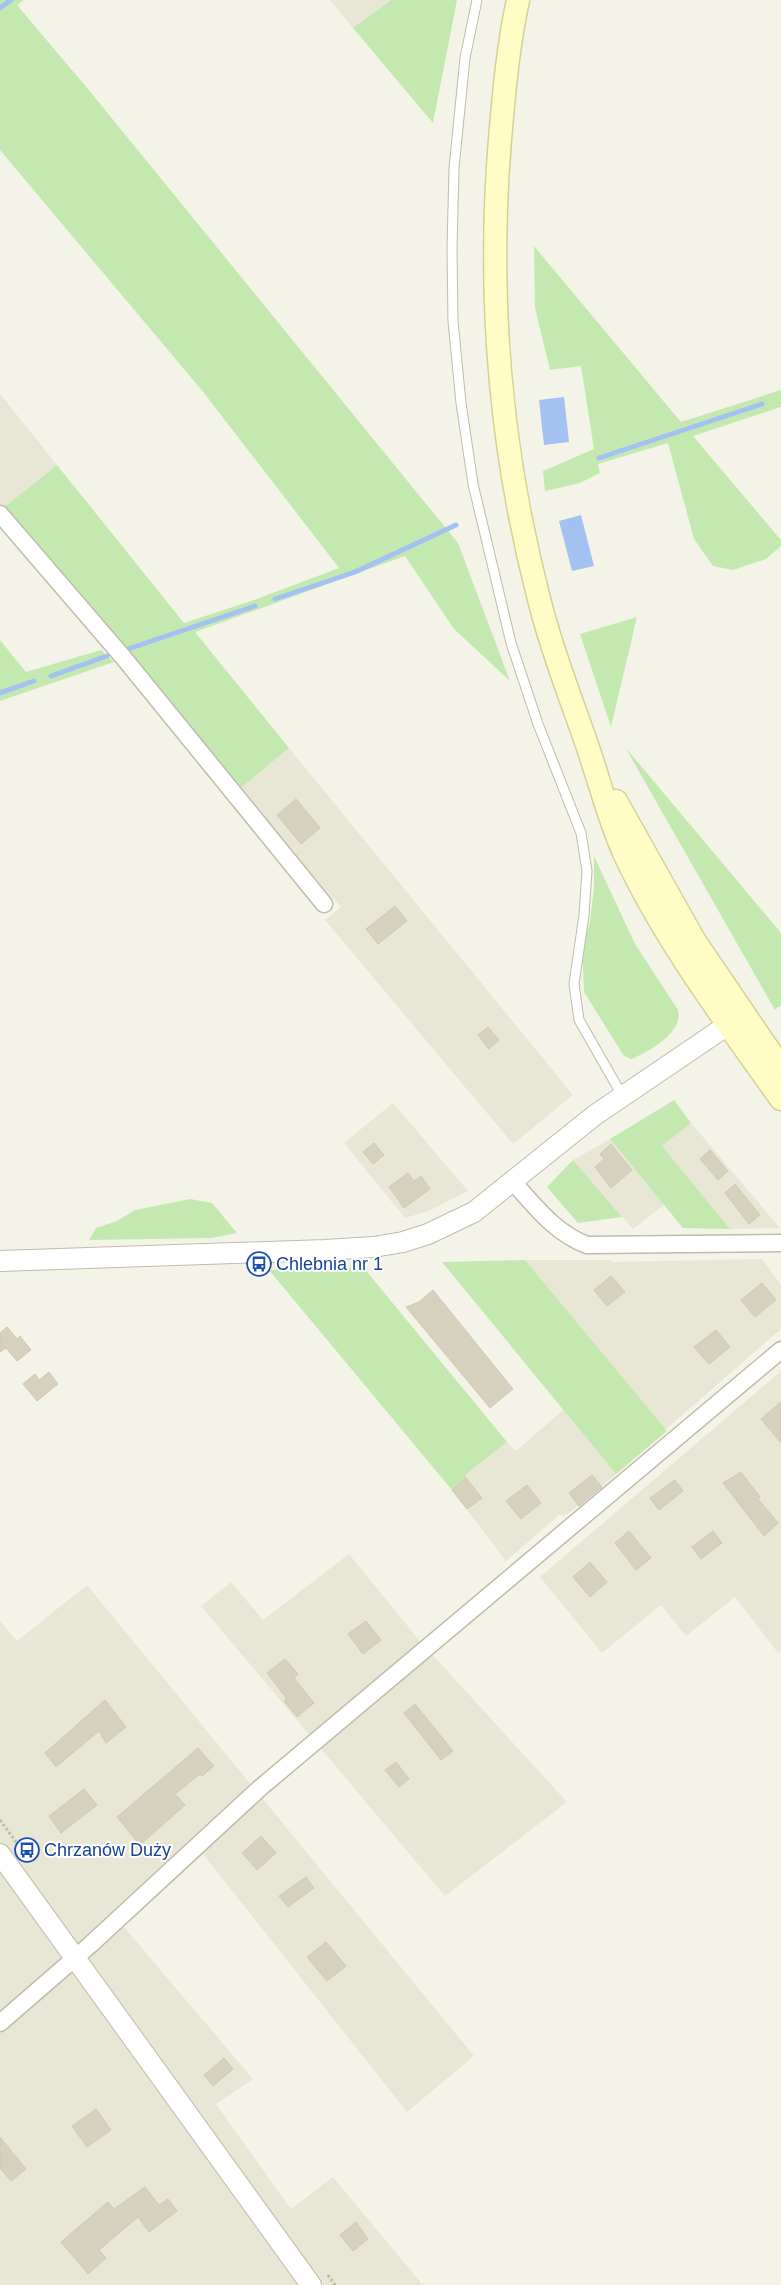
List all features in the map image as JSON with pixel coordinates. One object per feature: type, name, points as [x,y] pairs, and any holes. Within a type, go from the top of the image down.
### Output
[{"type":"main road","points":[[518,0],[509,53],[498,158],[494,254],[497,345],[512,477],[529,559],[548,631],[587,745],[674,907],[781,1099]]},
{"type":"main road","points":[[736,1020],[781,1068]]},
{"type":"street","points":[[0,514],[123,658],[324,904]]},
{"type":"street","points":[[0,1261],[374,1247],[428,1234],[474,1212],[513,1182],[544,1154],[622,1095],[736,1020]]},
{"type":"street","points":[[513,1182],[549,1222],[573,1240],[587,1245],[781,1243]]},
{"type":"street","points":[[0,2023],[75,1958],[260,1788],[781,1350]]},
{"type":"street","points":[[0,1854],[311,2285]]},
{"type":"lane","points":[[478,0],[465,58],[454,168],[453,321],[461,403],[473,484],[511,643],[538,724],[581,833],[587,871],[584,915],[574,984],[579,1020],[622,1095]]},
{"type":"shaded area","points":[[330,0],[391,0],[353,28]]},
{"type":"shaded area","points":[[0,394],[57,465],[2,509],[0,506]]},
{"type":"shaded area","points":[[289,748],[573,1095],[513,1144],[325,920],[341,907],[237,791]]},
{"type":"shaded area","points":[[393,1103],[468,1191],[429,1211],[405,1218],[344,1143]]},
{"type":"shaded area","points":[[691,1123],[780,1228],[730,1229],[662,1146]]},
{"type":"shaded area","points":[[610,1139],[664,1205],[633,1229],[573,1160]]},
{"type":"shaded area","points":[[762,1259],[781,1285],[781,1329],[665,1430],[525,1260],[609,1260],[612,1262]]},
{"type":"shaded area","points":[[781,1371],[781,1650],[778,1653],[735,1597],[686,1636],[661,1605],[602,1653],[540,1577]]},
{"type":"shaded area","points":[[563,1410],[616,1474],[566,1515],[559,1515],[506,1561],[452,1490],[466,1478],[466,1474],[507,1442],[516,1451]]},
{"type":"shaded area","points":[[349,1554],[419,1640],[567,1802],[445,1896],[201,1606],[231,1582],[263,1620]]},
{"type":"shaded area","points":[[87,1585],[474,2056],[407,2112],[203,1854],[124,1927],[253,2079],[216,2104],[291,2209],[333,2177],[423,2285],[0,2285],[0,1621],[17,1641]]},
{"type":"green space","points":[[0,0],[24,0],[17,5],[88,89],[458,543],[510,681],[454,629],[405,556],[195,632],[289,748],[237,791],[2,509],[57,465],[184,623],[254,600],[339,568],[204,393],[0,150]]},
{"type":"green space","points":[[391,0],[457,0],[433,123],[353,28]]},
{"type":"green space","points":[[534,246],[681,422],[781,390],[781,407],[693,436],[781,540],[781,546],[766,559],[733,570],[713,566],[694,539],[668,443],[598,464],[600,473],[580,483],[545,491],[543,471],[594,449],[581,366],[550,370],[535,308]]},
{"type":"green space","points":[[637,617],[611,727],[580,634]]},
{"type":"green space","points":[[0,640],[26,672],[101,650],[114,662],[0,701]]},
{"type":"green space","points":[[625,747],[781,933],[781,1005],[775,1010]]},
{"type":"green space","points":[[594,856],[635,944],[678,1010],[676,1026],[671,1033],[655,1046],[631,1059],[624,1056],[584,992],[582,944],[590,923],[594,887]]},
{"type":"green space","points":[[674,1100],[691,1123],[662,1146],[730,1229],[683,1228],[610,1139]]},
{"type":"green space","points":[[573,1160],[622,1217],[578,1223],[547,1187]]},
{"type":"green space","points":[[190,1199],[212,1203],[237,1233],[212,1238],[89,1240],[96,1228],[117,1221],[135,1210]]},
{"type":"green space","points":[[525,1260],[667,1431],[616,1474],[442,1262]]},
{"type":"green space","points":[[363,1267],[507,1442],[466,1474],[466,1478],[452,1490],[269,1270]]},
{"type":"water","points":[[564,397],[569,442],[544,445],[539,400]]},
{"type":"water","points":[[581,515],[594,566],[572,571],[559,521]]},
{"type":"building","points":[[296,799],[320,828],[301,844],[277,815]]},
{"type":"building","points":[[395,906],[407,921],[378,944],[366,929]]},
{"type":"building","points":[[488,1027],[499,1040],[489,1049],[478,1035]]},
{"type":"building","points":[[374,1143],[384,1155],[373,1164],[363,1152]]},
{"type":"building","points":[[611,1144],[632,1170],[611,1188],[595,1167],[604,1159],[600,1154]]},
{"type":"building","points":[[710,1150],[728,1171],[718,1180],[700,1159]]},
{"type":"building","points":[[408,1173],[414,1181],[421,1176],[430,1189],[404,1208],[389,1187]]},
{"type":"building","points":[[735,1184],[760,1215],[749,1224],[725,1193]]},
{"type":"building","points":[[611,1276],[625,1292],[607,1306],[594,1290]]},
{"type":"building","points":[[762,1283],[776,1300],[755,1317],[741,1300]]},
{"type":"building","points":[[433,1290],[513,1389],[490,1408],[406,1307],[419,1302]]},
{"type":"building","points":[[7,1327],[17,1339],[20,1336],[31,1350],[17,1361],[6,1348],[0,1352],[0,1333]]},
{"type":"building","points":[[716,1330],[730,1347],[709,1364],[694,1347]]},
{"type":"building","points":[[49,1372],[58,1384],[37,1401],[23,1384],[35,1374],[39,1380]]},
{"type":"building","points":[[781,1402],[781,1443],[761,1419]]},
{"type":"building","points":[[741,1472],[760,1497],[758,1499],[778,1523],[764,1536],[723,1483]]},
{"type":"building","points":[[592,1475],[602,1487],[579,1506],[569,1493]]},
{"type":"building","points":[[466,1478],[482,1498],[467,1509],[452,1490]]},
{"type":"building","points":[[675,1480],[683,1491],[659,1510],[650,1498]]},
{"type":"building","points":[[527,1485],[541,1503],[521,1519],[506,1501]]},
{"type":"building","points":[[629,1531],[651,1558],[636,1570],[615,1543]]},
{"type":"building","points":[[713,1531],[722,1543],[701,1559],[692,1547]]},
{"type":"building","points":[[590,1562],[607,1582],[590,1597],[573,1577]]},
{"type":"building","points":[[366,1621],[381,1640],[363,1654],[348,1634]]},
{"type":"building","points":[[285,1659],[298,1674],[294,1678],[314,1703],[297,1717],[284,1701],[287,1699],[267,1673]]},
{"type":"building","points":[[105,1700],[126,1727],[106,1743],[99,1731],[56,1767],[45,1753]]},
{"type":"building","points":[[415,1704],[453,1751],[441,1760],[404,1713]]},
{"type":"building","points":[[198,1748],[214,1766],[202,1776],[200,1774],[175,1794],[185,1805],[140,1845],[117,1817]]},
{"type":"building","points":[[396,1762],[409,1779],[399,1787],[385,1770]]},
{"type":"building","points":[[84,1789],[97,1805],[61,1833],[49,1816]]},
{"type":"building","points":[[261,1836],[276,1853],[257,1870],[242,1853]]},
{"type":"building","points":[[306,1877],[314,1888],[288,1907],[279,1896]]},
{"type":"building","points":[[326,1942],[346,1966],[327,1981],[307,1957]]},
{"type":"building","points":[[224,2058],[233,2069],[213,2086],[204,2075]]},
{"type":"building","points":[[96,2109],[111,2130],[87,2147],[72,2126]]},
{"type":"building","points":[[0,2137],[26,2169],[11,2181],[0,2168]]},
{"type":"building","points":[[145,2187],[159,2205],[168,2199],[177,2211],[149,2232],[138,2217],[99,2250],[106,2258],[88,2274],[61,2242],[108,2202],[114,2209]]},
{"type":"building","points":[[356,2222],[368,2239],[353,2251],[340,2235]]},
{"type":"waterway","points":[[0,8],[11,0]]},
{"type":"waterway","points":[[599,458],[762,404]]},
{"type":"waterway","points":[[275,599],[355,572],[456,525]]},
{"type":"waterway","points":[[125,650],[255,606]]},
{"type":"waterway","points":[[51,676],[107,656]]},
{"type":"waterway","points":[[0,693],[34,681]]},
{"type":"place","name":"Chlebnia nr 1","points":[[259,1264]]},
{"type":"place","name":"Chrzanów Duży","points":[[27,1850]]}]
